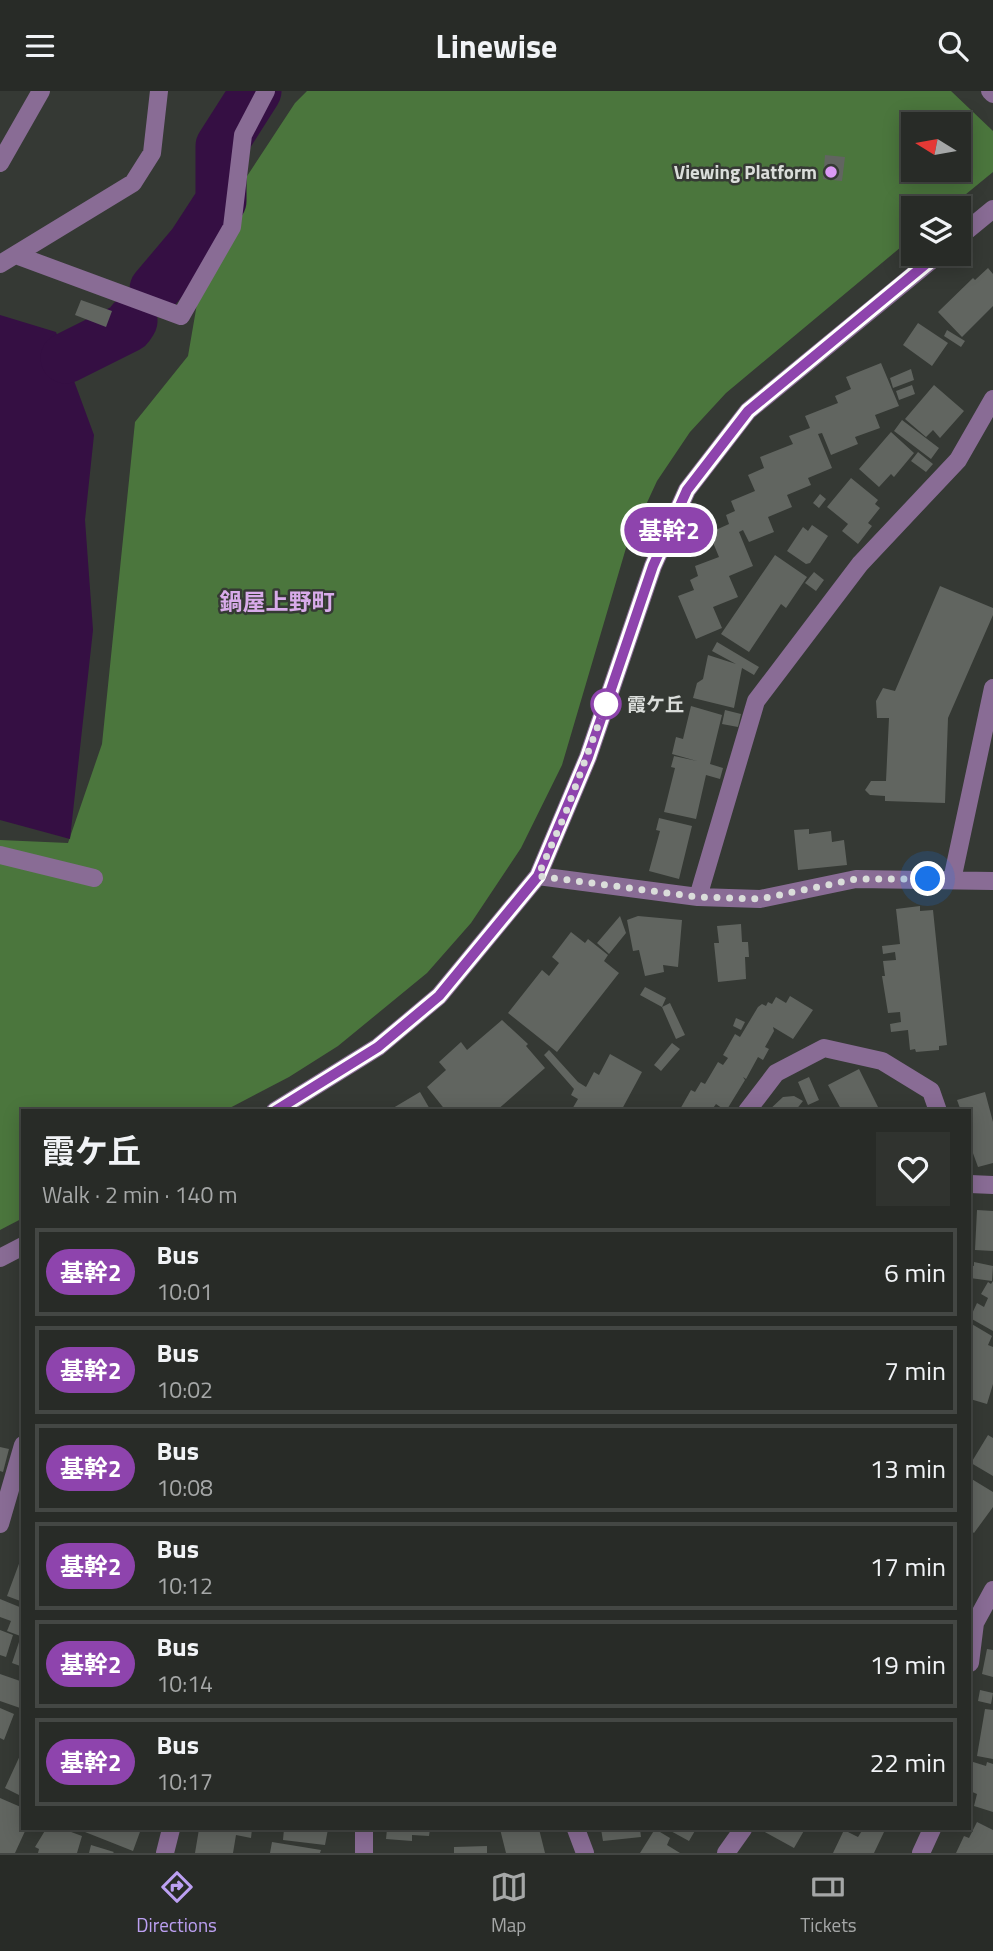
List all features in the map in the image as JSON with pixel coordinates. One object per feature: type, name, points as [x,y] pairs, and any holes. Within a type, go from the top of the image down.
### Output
[{"type":"street","points":[[0,163],[41,91]]},
{"type":"street","points":[[0,264],[133,183],[152,153],[159,91]]},
{"type":"street","points":[[16,255],[181,316],[232,227],[243,135],[266,91]]},
{"type":"street","points":[[971,227],[993,209]]},
{"type":"street","points":[[278,1109],[378,1047],[439,996],[538,876],[584,768],[653,566],[687,490],[748,411],[924,266]]},
{"type":"street","points":[[698,897],[756,701],[860,564],[958,460],[993,399]]},
{"type":"street","points":[[952,880],[993,688]]},
{"type":"street","points":[[0,855],[94,878]]},
{"type":"street","points":[[538,876],[698,897],[760,899],[856,879],[993,881]]},
{"type":"street","points":[[749,1109],[776,1073],[824,1048],[882,1061],[930,1091],[937,1109]]},
{"type":"street","points":[[971,1184],[993,1185]]},
{"type":"street","points":[[0,1258],[21,1247]]},
{"type":"street","points":[[0,1524],[21,1452]]},
{"type":"street","points":[[971,1643],[972,1622],[993,1590]]},
{"type":"street","points":[[165,1853],[171,1830]]},
{"type":"street","points":[[364,1830],[364,1853]]},
{"type":"street","points":[[576,1830],[585,1853]]},
{"type":"street","points":[[726,1853],[742,1830]]},
{"type":"street","points":[[921,1853],[932,1830]]},
{"type":"green space","points":[[307,91],[951,91],[993,131],[993,172],[964,196],[901,196],[901,247],[726,393],[690,432],[657,481],[626,548],[562,765],[521,848],[471,923],[427,973],[338,1046],[289,1077],[228,1109],[21,1109],[21,1219],[0,1230],[0,840],[68,843],[102,744],[135,422],[188,356],[209,234],[295,103]]},
{"type":"shaded area","points":[[0,315],[56,332],[94,435],[85,520],[93,630],[70,839],[0,820]]},
{"type":"building","points":[[825,155],[845,157],[842,181],[823,179]]},
{"type":"building","points":[[988,268],[993,274],[993,306],[962,337],[938,312],[973,278],[975,280]]},
{"type":"building","points":[[81,300],[112,311],[106,327],[75,315]]},
{"type":"building","points":[[918,323],[948,343],[932,366],[903,345]]},
{"type":"building","points":[[947,330],[965,341],[961,347],[944,336]]},
{"type":"building","points":[[881,363],[899,406],[875,415],[880,428],[855,437],[858,444],[831,455],[822,433],[818,434],[832,468],[808,478],[811,485],[787,495],[792,507],[768,517],[774,532],[749,542],[743,530],[739,532],[753,566],[729,576],[738,597],[713,607],[722,628],[696,639],[678,596],[694,590],[690,580],[698,576],[695,566],[719,557],[709,533],[729,524],[726,515],[735,511],[731,501],[755,491],[748,475],[764,468],[760,457],[793,444],[789,436],[810,428],[805,416],[838,403],[835,396],[851,389],[846,377]]},
{"type":"building","points":[[911,369],[914,380],[893,388],[890,378]]},
{"type":"building","points":[[912,385],[915,394],[899,400],[896,391]]},
{"type":"building","points":[[934,385],[964,411],[940,438],[933,430],[926,437],[905,419]]},
{"type":"building","points":[[902,420],[939,448],[931,459],[894,431]]},
{"type":"building","points":[[891,432],[914,453],[894,477],[891,474],[879,487],[859,469]]},
{"type":"building","points":[[918,452],[933,464],[926,472],[911,461]]},
{"type":"building","points":[[851,478],[878,500],[875,504],[880,508],[868,523],[872,526],[858,544],[842,531],[848,524],[827,507]]},
{"type":"building","points":[[820,494],[826,499],[819,508],[813,503]]},
{"type":"building","points":[[812,525],[828,536],[810,563],[806,564],[787,551],[803,527],[808,531]]},
{"type":"building","points":[[775,555],[807,577],[786,608],[781,604],[749,652],[721,634]]},
{"type":"building","points":[[814,572],[824,580],[816,591],[805,583]]},
{"type":"building","points":[[940,586],[993,608],[993,615],[948,718],[945,803],[885,801],[885,796],[870,795],[865,790],[871,781],[886,781],[889,718],[877,718],[876,701],[883,688],[895,691]]},
{"type":"building","points":[[717,642],[759,667],[754,675],[742,668],[734,708],[693,698],[697,683],[703,679],[708,655],[736,664],[712,651]]},
{"type":"building","points":[[691,706],[722,715],[710,764],[723,768],[720,779],[706,775],[696,819],[664,812],[675,768],[671,767],[674,756],[697,761],[672,754],[676,737],[683,739]]},
{"type":"building","points":[[725,710],[741,714],[738,727],[722,724]]},
{"type":"building","points":[[659,818],[692,826],[679,879],[649,871],[660,831],[656,830]]},
{"type":"building","points":[[809,829],[809,834],[831,831],[832,842],[844,840],[847,865],[798,870],[794,830]]},
{"type":"building","points":[[920,906],[920,911],[933,910],[947,1045],[939,1046],[939,1050],[916,1052],[915,1049],[910,1050],[908,1030],[891,1032],[890,1024],[901,1022],[900,1012],[888,1013],[882,976],[885,976],[883,961],[896,960],[895,952],[883,954],[882,946],[900,944],[896,909]]},
{"type":"building","points":[[620,916],[626,933],[609,954],[597,943]]},
{"type":"building","points":[[638,916],[682,920],[678,967],[663,965],[664,972],[645,976],[639,950],[633,951],[627,920]]},
{"type":"building","points":[[741,924],[742,942],[748,942],[749,957],[745,957],[746,979],[718,982],[714,943],[719,943],[717,926]]},
{"type":"building","points":[[571,932],[585,943],[588,939],[608,955],[604,961],[619,973],[557,1052],[508,1013],[542,970],[549,976],[559,963],[552,957]]},
{"type":"building","points":[[645,987],[666,998],[662,1007],[640,995]]},
{"type":"building","points":[[790,996],[813,1010],[793,1039],[773,1027],[774,1031],[765,1047],[769,1049],[763,1060],[758,1057],[746,1079],[743,1077],[745,1080],[727,1109],[716,1104],[712,1109],[680,1109],[691,1090],[695,1092],[701,1082],[705,1084],[718,1062],[723,1065],[728,1058],[723,1055],[735,1034],[740,1037],[758,1007],[762,1004],[766,1006],[768,1002],[772,1004],[776,997],[786,1003]]},
{"type":"building","points":[[670,1003],[685,1035],[676,1039],[662,1007]]},
{"type":"building","points":[[736,1018],[745,1022],[741,1030],[733,1026]]},
{"type":"building","points":[[502,1020],[528,1044],[526,1046],[545,1068],[498,1109],[444,1109],[427,1087],[446,1070],[439,1062],[461,1042],[467,1050]]},
{"type":"building","points":[[672,1043],[680,1049],[661,1071],[654,1065]]},
{"type":"building","points":[[549,1050],[578,1082],[586,1087],[594,1072],[599,1075],[610,1054],[642,1072],[622,1109],[572,1109],[578,1099],[571,1095],[574,1089],[544,1055]]},
{"type":"building","points":[[859,1069],[879,1109],[841,1109],[828,1085]]},
{"type":"building","points":[[809,1077],[819,1100],[808,1105],[798,1082]]},
{"type":"building","points":[[420,1092],[430,1109],[391,1109]]},
{"type":"building","points":[[985,1092],[993,1122],[993,1163],[978,1167],[971,1148],[971,1109],[960,1109],[957,1100]]},
{"type":"building","points":[[794,1096],[803,1101],[797,1109],[770,1109],[783,1097]]},
{"type":"building","points":[[977,1210],[993,1211],[993,1251],[975,1250]]},
{"type":"building","points":[[974,1262],[993,1266],[992,1281],[971,1278],[971,1265],[974,1266]]},
{"type":"building","points":[[993,1281],[993,1331],[971,1319],[977,1303],[984,1307],[988,1298],[981,1294],[988,1282],[991,1284]]},
{"type":"building","points":[[971,1324],[992,1336],[988,1345],[993,1347],[993,1384],[987,1404],[971,1399]]},
{"type":"building","points":[[988,1435],[993,1438],[993,1476],[971,1463]]},
{"type":"building","points":[[0,1447],[9,1449],[3,1472],[0,1471]]},
{"type":"building","points":[[971,1479],[993,1492],[993,1507],[974,1533],[971,1531]]},
{"type":"building","points":[[21,1558],[21,1601],[7,1596]]},
{"type":"building","points":[[0,1599],[21,1608],[21,1636],[7,1631],[11,1621],[0,1617]]},
{"type":"building","points":[[0,1630],[13,1635],[6,1657],[0,1655]]},
{"type":"building","points":[[19,1642],[21,1642],[21,1666],[12,1663]]},
{"type":"building","points":[[987,1649],[993,1650],[993,1677],[982,1674]]},
{"type":"building","points":[[0,1674],[21,1681],[21,1708],[0,1701]]},
{"type":"building","points":[[980,1690],[993,1693],[991,1704],[978,1701]]},
{"type":"building","points":[[0,1708],[14,1714],[4,1740],[0,1738]]},
{"type":"building","points":[[985,1709],[993,1710],[993,1759],[977,1756]]},
{"type":"building","points":[[21,1753],[21,1796],[5,1788]]},
{"type":"building","points":[[971,1761],[986,1766],[987,1762],[993,1764],[993,1812],[974,1806],[977,1794],[971,1791]]},
{"type":"building","points":[[0,1798],[21,1807],[21,1830],[26,1830],[15,1853],[0,1853]]},
{"type":"building","points":[[977,1822],[993,1830],[993,1853],[956,1853],[964,1836],[969,1838]]},
{"type":"building","points":[[45,1830],[66,1830],[82,1836],[77,1853],[38,1853],[39,1849],[35,1847]]},
{"type":"building","points":[[86,1830],[141,1830],[133,1851]]},
{"type":"building","points":[[199,1830],[252,1830],[251,1838],[236,1835],[233,1853],[195,1853]]},
{"type":"building","points":[[284,1830],[328,1830],[325,1845],[283,1840]]},
{"type":"building","points":[[387,1830],[430,1830],[429,1836],[412,1835],[412,1841],[386,1839]]},
{"type":"building","points":[[500,1830],[539,1830],[545,1853],[506,1853]]},
{"type":"building","points":[[601,1830],[640,1830],[641,1837],[603,1841]]},
{"type":"building","points":[[657,1830],[670,1838],[667,1845],[680,1853],[640,1853]]},
{"type":"building","points":[[669,1830],[695,1830],[689,1841]]},
{"type":"building","points":[[764,1830],[804,1830],[794,1848]]},
{"type":"building","points":[[844,1830],[858,1837],[862,1830],[884,1832],[874,1853],[833,1853]]},
{"type":"building","points":[[272,1842],[321,1850],[320,1853],[270,1853]]},
{"type":"building","points":[[91,1845],[114,1852],[89,1853]]},
{"type":"building","points":[[487,1846],[487,1853],[454,1853],[454,1847]]},
{"type":"waterway","points":[[155,289],[193,244],[221,201],[221,146],[256,91]]},
{"type":"waterway","points":[[66,358],[128,327],[132,321]]},
{"type":"bus line","name":"基幹2","points":[[279,1109],[378,1047],[439,996],[538,876],[588,757],[653,566],[687,490],[748,411],[923,266]]},
{"type":"place","name":"Viewing Platform","points":[[831,172]]},
{"type":"place","name":"霞ケ丘","points":[[606,704]]},
{"type":"district","name":"鍋屋上野町","points":[[277,602]]},
{"type":"route","points":[[606,704],[588,757],[538,876],[698,897],[760,899],[856,879],[928,879]]}]
